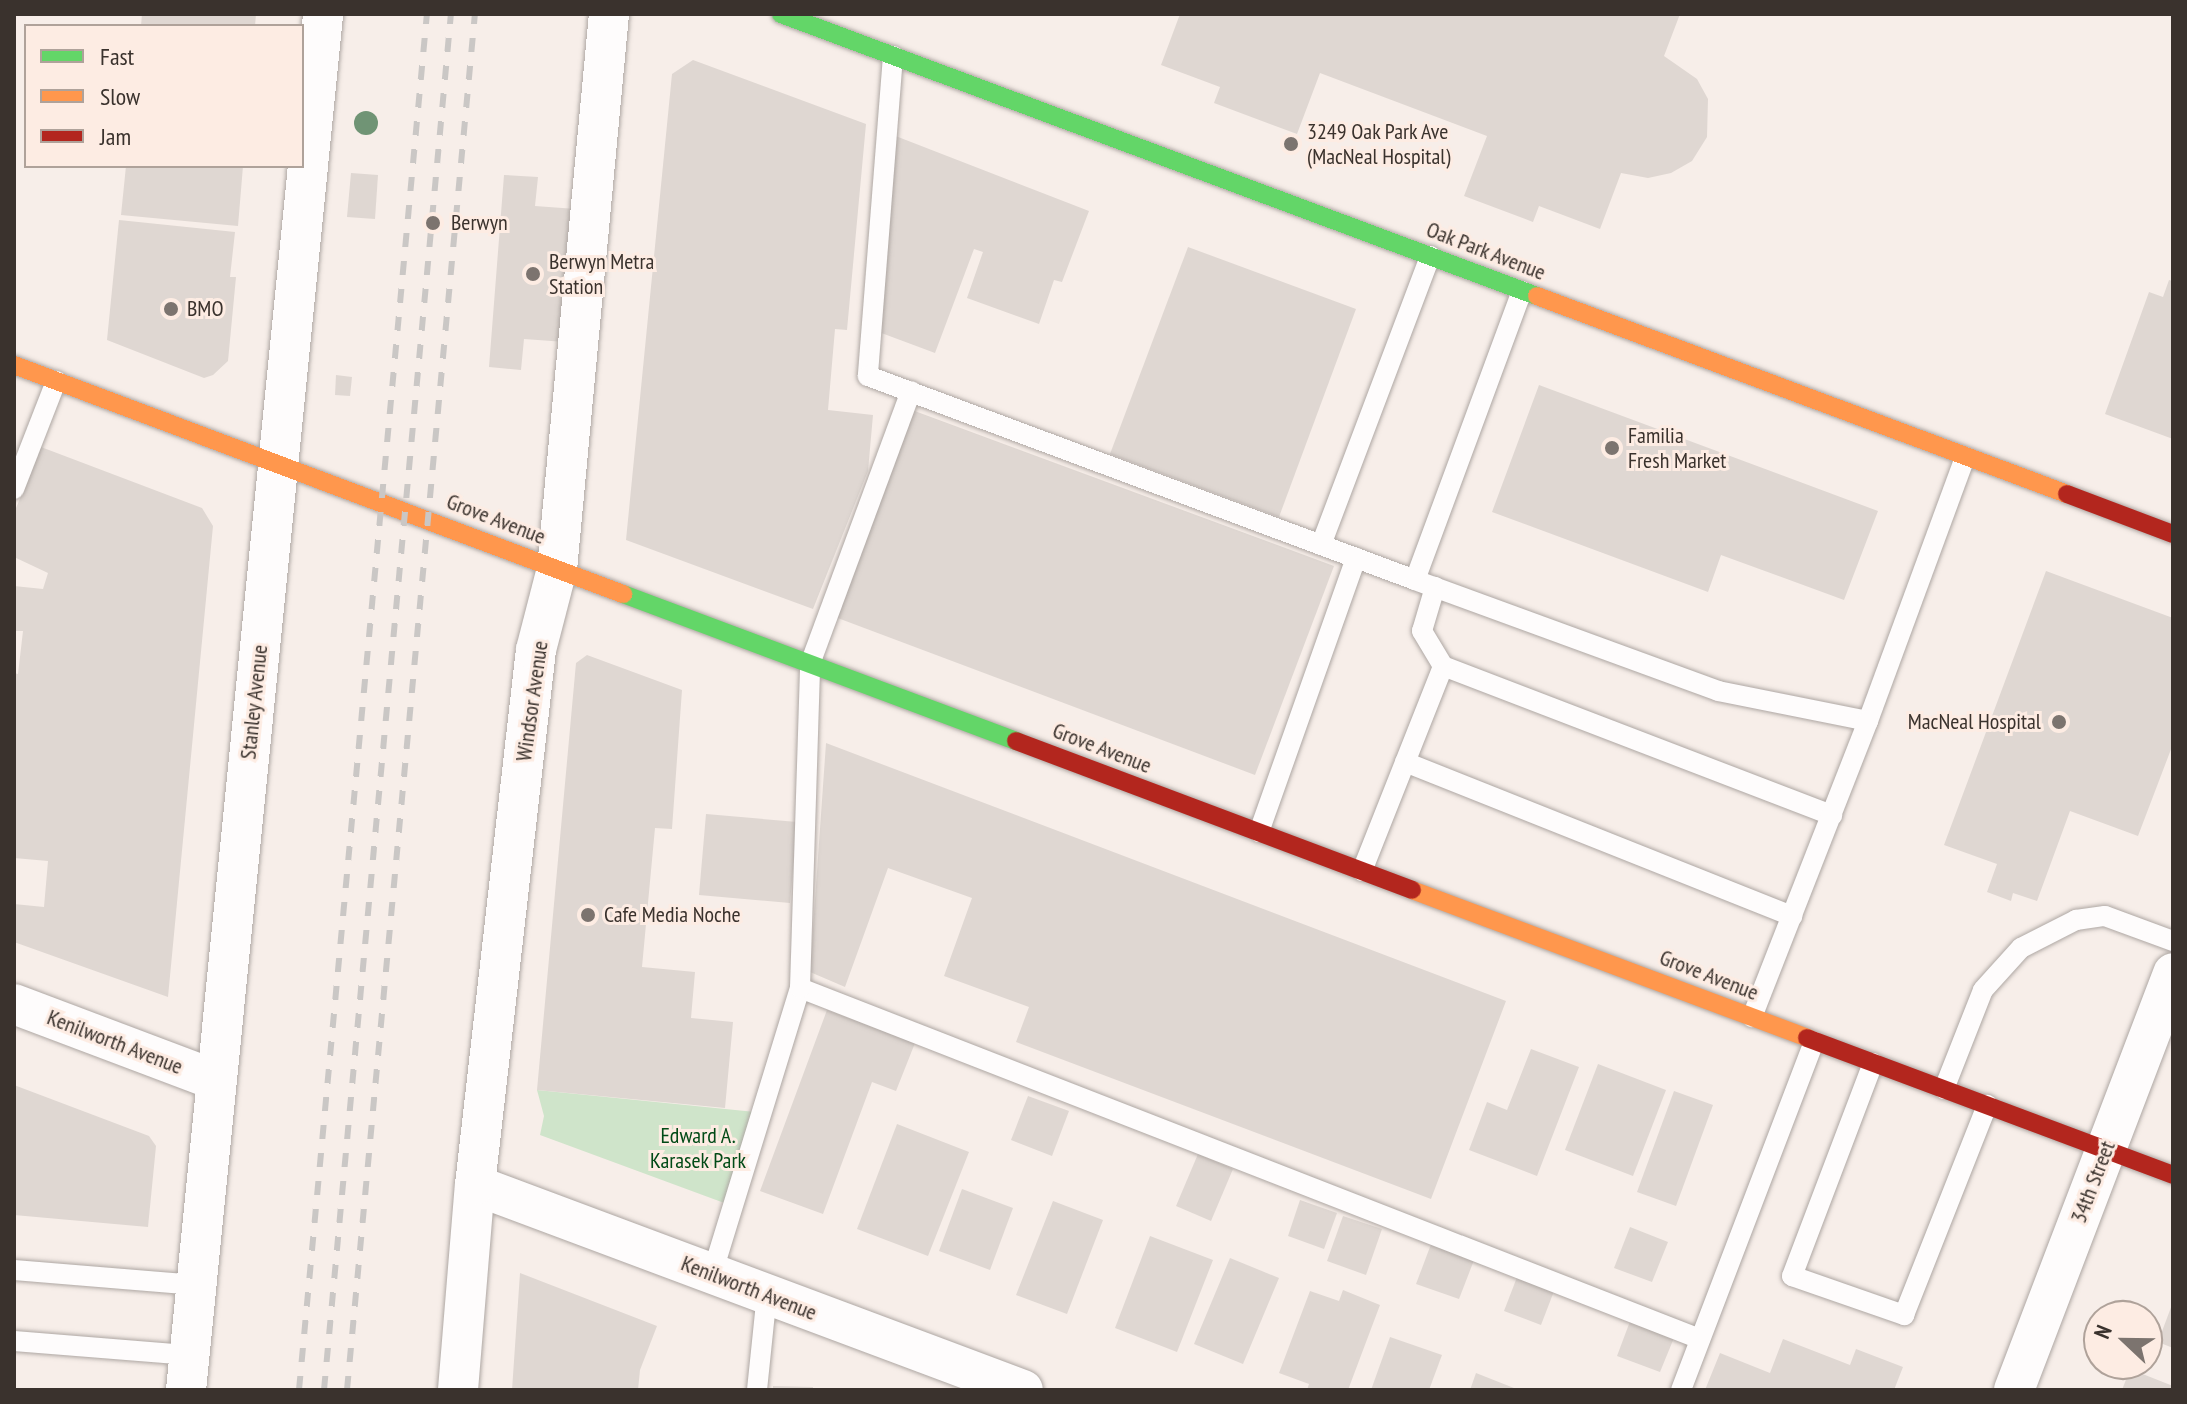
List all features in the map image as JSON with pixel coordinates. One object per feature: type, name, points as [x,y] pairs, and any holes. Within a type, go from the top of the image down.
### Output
[{"type":"street","name":"Stanley Avenue","points":[[187,1372],[323,14]]},
{"type":"street","name":"Windsor Avenue","points":[[458,1390],[475,1185],[536,650],[557,569],[609,14]]},
{"type":"street","name":"Oak Park Avenue","points":[[781,14],[2173,534]]},
{"type":"street","name":"Grove Avenue","points":[[14,365],[2173,1175]]},
{"type":"street","name":"34th Street","points":[[2014,1390],[2173,973]]},
{"type":"street","name":"Kenilworth Avenue","points":[[14,1004],[215,1080]]},
{"type":"street","name":"Kenilworth Avenue","points":[[475,1185],[1023,1390]]},
{"type":"lane","points":[[893,56],[868,376],[1718,691],[1868,721]]},
{"type":"lane","points":[[1321,545],[1430,256]]},
{"type":"lane","points":[[1415,580],[1522,291]]},
{"type":"lane","points":[[14,489],[56,381]]},
{"type":"lane","points":[[712,1274],[800,988],[810,664],[911,391]]},
{"type":"lane","points":[[1752,1017],[1868,721],[1965,457]]},
{"type":"lane","points":[[1259,832],[1356,558]]},
{"type":"lane","points":[[1435,587],[1422,631],[1443,666],[1832,815]]},
{"type":"lane","points":[[1362,871],[1443,666]]},
{"type":"lane","points":[[1405,762],[1792,916]]},
{"type":"lane","points":[[1944,1089],[1983,990],[2021,948],[2076,920],[2105,916],[2173,941]]},
{"type":"lane","points":[[800,988],[1700,1339]]},
{"type":"lane","points":[[1681,1390],[1814,1041]]},
{"type":"lane","points":[[1873,1063],[1792,1276],[1904,1315],[1987,1105]]},
{"type":"lane","points":[[14,1270],[196,1285]]},
{"type":"lane","points":[[757,1390],[767,1294]]},
{"type":"lane","points":[[14,1341],[187,1372]]},
{"type":"green space","name":"Edward A. Karasek Park","points":[[537,1090],[755,1112],[727,1204],[540,1135],[544,1116]]},
{"type":"building","points":[[142,14],[256,14],[255,24],[141,24]]},
{"type":"building","points":[[1180,14],[1680,14],[1664,56],[1697,79],[1708,99],[1707,137],[1692,161],[1671,173],[1648,178],[1621,173],[1600,229],[1539,206],[1533,222],[1464,196],[1487,136],[1320,73],[1297,134],[1214,103],[1220,87],[1161,65]]},
{"type":"building","points":[[693,60],[866,124],[847,330],[835,329],[828,410],[873,415],[868,471],[813,609],[626,540],[672,74]]},
{"type":"building","points":[[893,135],[1089,211],[1062,282],[1054,280],[1039,324],[967,298],[983,252],[974,249],[935,353],[876,331]]},
{"type":"building","points":[[126,168],[243,168],[238,226],[121,215]]},
{"type":"building","points":[[351,173],[378,175],[375,219],[347,217]]},
{"type":"building","name":"Berwyn Metra Station","points":[[504,175],[538,177],[535,206],[576,209],[565,342],[524,339],[521,370],[489,367]]},
{"type":"building","name":"BMO","points":[[119,220],[235,232],[230,277],[236,277],[228,361],[213,375],[204,378],[107,340]]},
{"type":"building","points":[[1188,247],[1356,309],[1279,517],[1110,454]]},
{"type":"building","points":[[2169,280],[2173,281],[2173,439],[2105,414],[2149,292],[2163,297]]},
{"type":"building","points":[[336,375],[352,377],[350,396],[335,395]]},
{"type":"building","name":"Familia Fresh Market","points":[[1539,385],[1878,511],[1844,600],[1721,555],[1708,592],[1492,512]]},
{"type":"building","points":[[912,410],[1334,566],[1255,775],[835,617]]},
{"type":"building","points":[[41,447],[202,508],[213,526],[168,997],[14,942],[14,904],[44,907],[48,861],[14,858],[14,673],[18,674],[23,631],[14,631],[14,586],[43,589],[48,573],[14,557],[14,513]]},
{"type":"building","points":[[2046,571],[2173,618],[2173,744],[2138,836],[2070,811],[2037,901],[2013,893],[2011,901],[1987,892],[1997,864],[1944,845]]},
{"type":"building","points":[[587,655],[682,690],[672,829],[655,828],[642,967],[695,972],[691,1018],[733,1022],[725,1108],[537,1090],[576,663]]},
{"type":"building","points":[[826,743],[1506,1001],[1431,1199],[1016,1042],[1029,1007],[944,976],[972,898],[888,868],[845,987],[810,972]]},
{"type":"building","points":[[706,814],[797,822],[790,903],[699,895]]},
{"type":"building","points":[[827,1010],[915,1043],[896,1091],[872,1082],[823,1214],[760,1191]]},
{"type":"building","points":[[1531,1049],[1579,1067],[1537,1176],[1469,1150],[1487,1102],[1507,1110]]},
{"type":"building","points":[[1598,1064],[1666,1090],[1633,1176],[1565,1150]]},
{"type":"building","points":[[14,1085],[149,1136],[156,1146],[148,1227],[14,1215]]},
{"type":"building","points":[[1674,1091],[1713,1105],[1676,1206],[1637,1192]]},
{"type":"building","points":[[1028,1096],[1069,1111],[1052,1156],[1011,1140]]},
{"type":"building","points":[[897,1124],[969,1152],[928,1256],[857,1229]]},
{"type":"building","points":[[1198,1154],[1233,1169],[1211,1221],[1176,1206]]},
{"type":"building","points":[[962,1189],[1013,1208],[990,1270],[939,1251]]},
{"type":"building","points":[[1300,1200],[1337,1213],[1324,1249],[1288,1236]]},
{"type":"building","points":[[1053,1201],[1103,1220],[1067,1314],[1016,1295]]},
{"type":"building","points":[[1343,1216],[1382,1229],[1366,1275],[1327,1261]]},
{"type":"building","points":[[1630,1227],[1668,1242],[1652,1282],[1614,1268]]},
{"type":"building","points":[[1150,1236],[1213,1260],[1177,1352],[1115,1328]]},
{"type":"building","points":[[1433,1239],[1476,1255],[1459,1299],[1416,1284]]},
{"type":"building","points":[[1230,1258],[1279,1278],[1243,1364],[1194,1344]]},
{"type":"building","points":[[1519,1272],[1556,1286],[1541,1325],[1504,1311]]},
{"type":"building","points":[[520,1273],[657,1326],[640,1370],[638,1390],[512,1390]]},
{"type":"building","points":[[1343,1290],[1380,1305],[1348,1390],[1307,1390],[1309,1384],[1279,1373],[1310,1291],[1339,1301]]},
{"type":"building","points":[[2173,1302],[2173,1348],[2163,1344],[2163,1329]]},
{"type":"building","points":[[1632,1316],[1676,1333],[1660,1372],[1617,1356]]},
{"type":"building","points":[[1390,1337],[1442,1355],[1429,1390],[1371,1390]]},
{"type":"building","points":[[1783,1339],[1850,1365],[1856,1349],[1903,1367],[1894,1390],[1705,1390],[1720,1353],[1770,1373]]},
{"type":"building","points":[[1476,1373],[1519,1390],[1470,1390]]},
{"type":"building","points":[[2126,1380],[2158,1380],[2173,1386],[2173,1390],[2122,1390]]},
{"type":"building","points":[[773,1386],[813,1387],[813,1390],[773,1390]]},
{"type":"railway","points":[[299,1390],[427,14]]},
{"type":"railway","points":[[324,1390],[451,14]]},
{"type":"railway","points":[[347,1390],[475,14]]},
{"type":"traffic: fast","points":[[781,14],[1537,296]]},
{"type":"traffic: fast","points":[[623,594],[1016,741]]},
{"type":"traffic: slow","points":[[1537,296],[2067,494]]},
{"type":"traffic: slow","points":[[14,365],[623,594]]},
{"type":"traffic: slow","points":[[1412,890],[1807,1038]]},
{"type":"traffic: jam","points":[[2067,494],[2173,534]]},
{"type":"traffic: jam","points":[[1016,741],[1412,890]]},
{"type":"traffic: jam","points":[[1807,1038],[2173,1175]]},
{"type":"place","name":"3249 Oak Park Ave (MacNeal Hospital)","points":[[1291,144]]},
{"type":"place","name":"Berwyn","points":[[433,223]]},
{"type":"place","name":"Berwyn Metra Station","points":[[533,274]]},
{"type":"place","name":"BMO","points":[[171,309]]},
{"type":"place","name":"Familia Fresh Market","points":[[1612,448]]},
{"type":"place","name":"MacNeal Hospital","points":[[2059,722]]},
{"type":"place","name":"Cafe Media Noche","points":[[588,915]]}]
